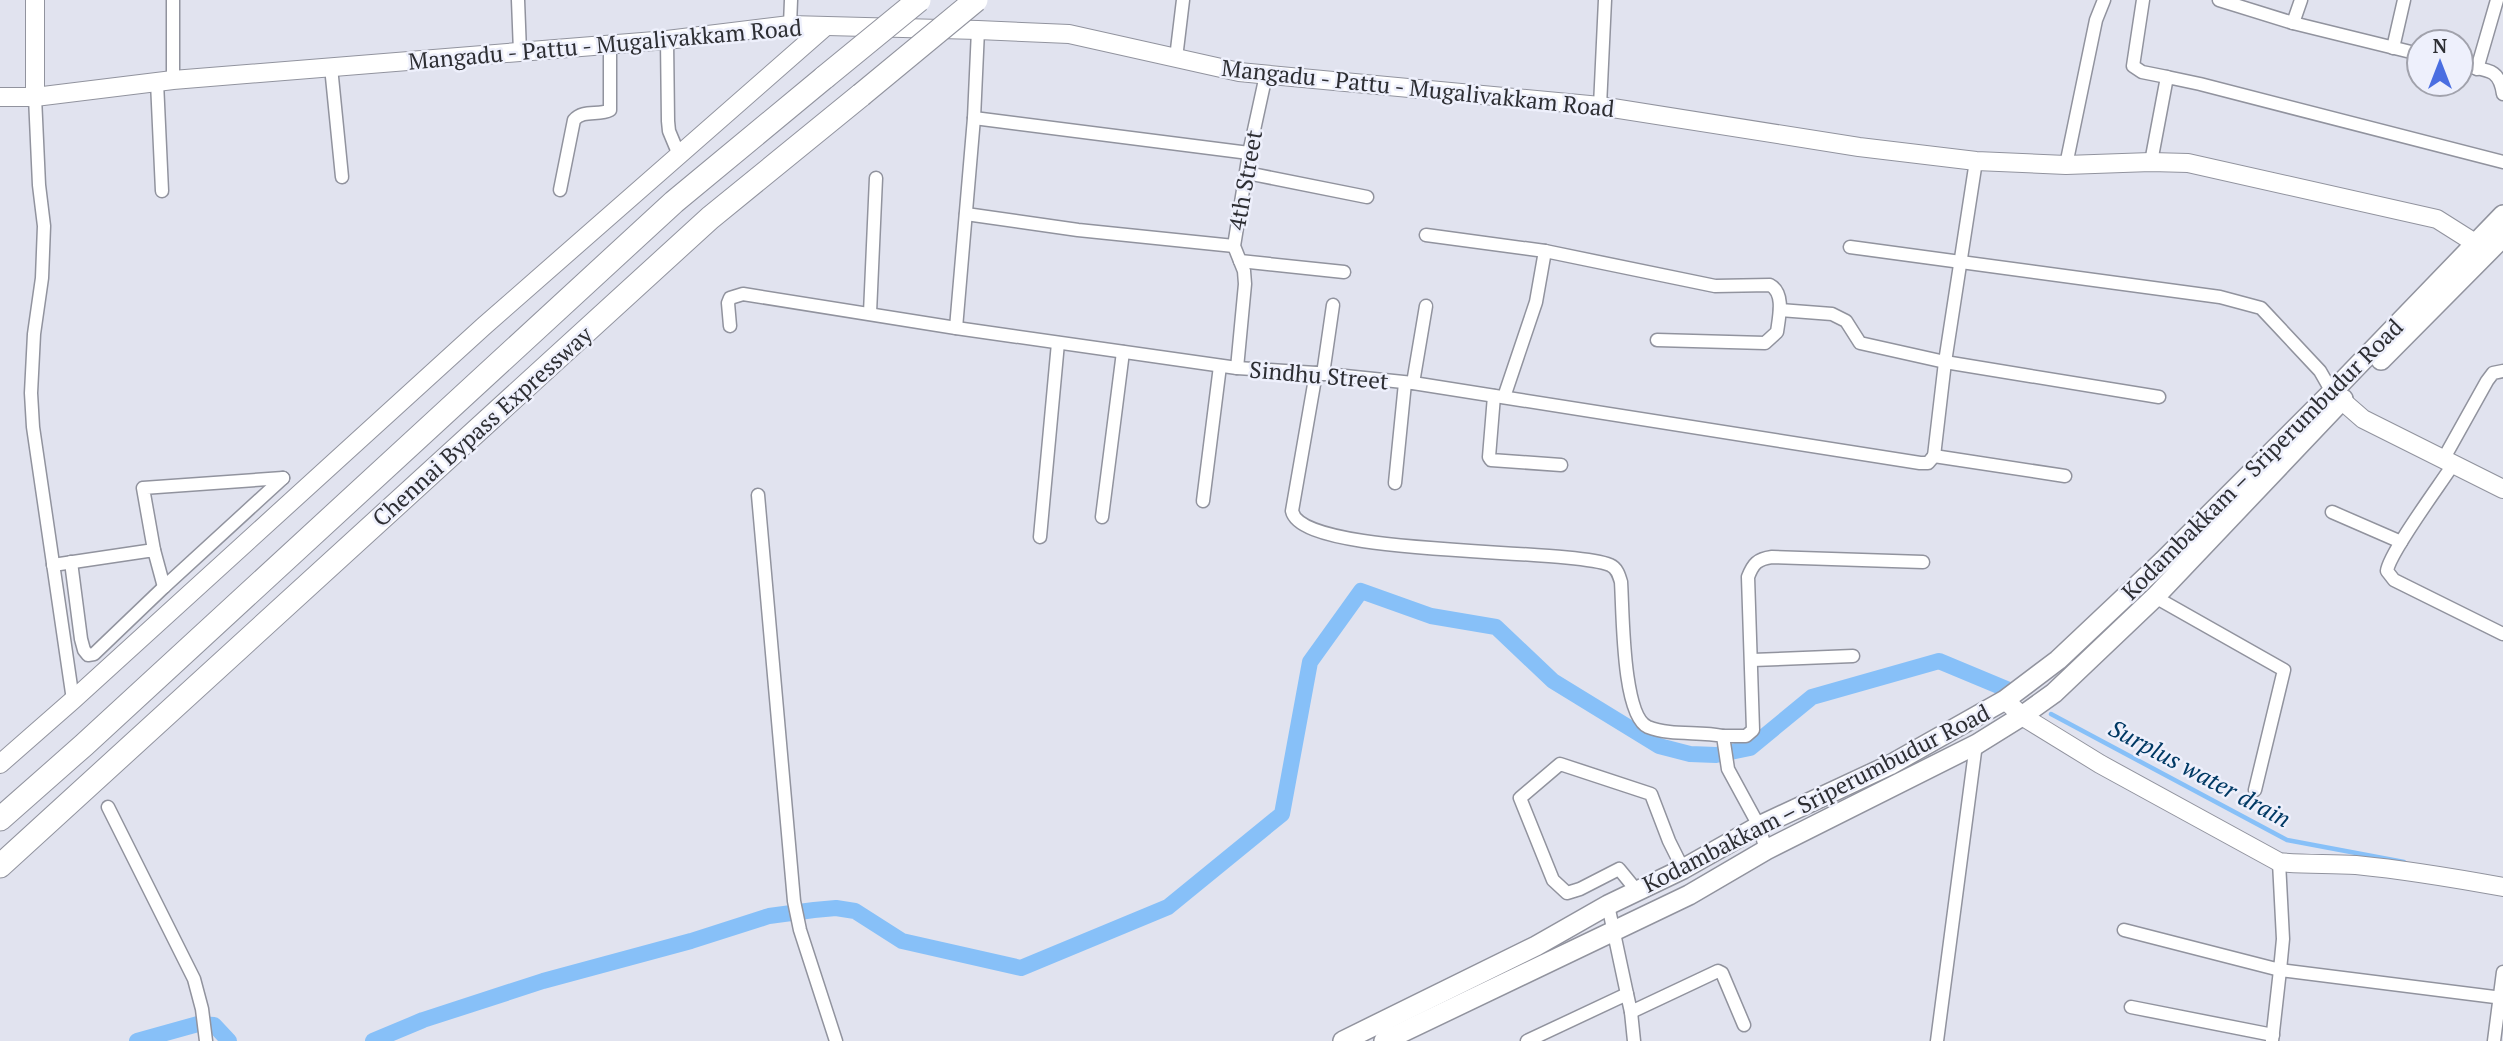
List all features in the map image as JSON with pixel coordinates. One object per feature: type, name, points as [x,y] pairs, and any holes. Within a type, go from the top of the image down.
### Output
[{"type":"highway","name":"Chennai Bypass Expressway","points":[[0,819],[104,727],[674,202],[919,0]]},
{"type":"highway","name":"Chennai Bypass Expressway","points":[[0,866],[710,218],[976,0]]},
{"type":"main road","name":"Kodambakkam – Sriperumbudur Road","points":[[1384,1041],[1689,895],[1766,850],[1976,744],[2054,693],[2155,597],[2336,397],[2500,228]]},
{"type":"main road","name":"Kodambakkam – Sriperumbudur Road","points":[[1343,1041],[1536,946],[1759,826],[1890,765],[2005,700],[2058,660],[2336,397]]},
{"type":"street","points":[[35,0],[38,185],[44,226],[31,393],[35,448],[73,700]]},
{"type":"street","points":[[162,191],[165,81],[173,0]]},
{"type":"street","points":[[518,0],[520,51]]},
{"type":"street","points":[[790,25],[791,0]]},
{"type":"street","points":[[1176,58],[1183,0]]},
{"type":"street","points":[[1600,106],[1605,0]]},
{"type":"street","points":[[2066,166],[2096,20],[2104,0]]},
{"type":"street","points":[[2143,0],[2133,66],[2142,72],[2200,84],[2503,162]]},
{"type":"street","points":[[2219,0],[2293,23],[2405,51]]},
{"type":"street","points":[[2293,23],[2301,0]]},
{"type":"street","points":[[2393,48],[2404,0]]},
{"type":"street","points":[[2497,0],[2477,69],[2496,74],[2501,79],[2503,94]]},
{"type":"street","name":"Mangadu - Pattu - Mugalivakkam Road","points":[[0,97],[35,97],[165,81],[667,40],[790,25],[1069,34],[1239,72],[1600,106],[1859,147],[1976,161],[2066,166],[2188,163],[2437,219],[2480,248]]},
{"type":"street","points":[[0,764],[475,333],[825,27]]},
{"type":"street","points":[[956,328],[974,118],[978,30]]},
{"type":"street","points":[[667,40],[669,131],[679,155]]},
{"type":"street","points":[[561,190],[574,120],[579,115],[610,110],[610,44]]},
{"type":"street","points":[[331,67],[342,177]]},
{"type":"street","name":"4th Street","points":[[1237,368],[1245,284],[1244,271],[1234,246],[1249,153],[1266,75]]},
{"type":"street","points":[[2151,162],[2167,78]]},
{"type":"street","points":[[974,118],[1249,153]]},
{"type":"street","points":[[1934,456],[1945,362],[1976,161]]},
{"type":"street","points":[[1247,173],[1367,197]]},
{"type":"street","points":[[870,313],[876,178]]},
{"type":"street","points":[[966,214],[1234,246]]},
{"type":"street","points":[[1426,235],[1545,251],[1715,286],[1770,285],[1775,287],[1778,293],[1780,310],[1777,332],[1765,343],[1657,340]]},
{"type":"street","points":[[1850,247],[2220,297],[2261,308],[2320,371],[2336,397],[2363,419],[2503,489]]},
{"type":"street","points":[[1545,251],[1536,302],[1499,397],[1489,457],[1491,460],[1561,466]]},
{"type":"street","points":[[1240,261],[1345,272]]},
{"type":"street","name":"Sindhu Street","points":[[730,326],[728,303],[735,295],[1220,366],[1409,383],[1920,463],[1928,463],[1934,456],[2065,476]]},
{"type":"street","points":[[1333,305],[1292,511],[1297,520],[1314,528],[1355,539],[1462,552],[1563,558],[1611,566],[1621,582],[1627,677],[1633,708],[1638,720],[1653,729],[1723,740],[1746,736],[1753,730],[1748,577],[1754,564],[1760,559],[1772,557],[1923,562]]},
{"type":"street","points":[[1395,483],[1409,383],[1426,306]]},
{"type":"street","points":[[1780,310],[1832,314],[1846,321],[1860,342],[1945,362],[2159,397]]},
{"type":"street","points":[[1040,537],[1058,343]]},
{"type":"street","points":[[1102,517],[1123,352]]},
{"type":"street","points":[[1203,501],[1220,366]]},
{"type":"street","points":[[2503,371],[2493,373],[2487,381],[2449,461],[2388,565],[2390,576],[2503,634]]},
{"type":"street","points":[[71,562],[81,639],[84,650],[89,655],[94,654],[282,478],[143,488],[154,550],[164,587]]},
{"type":"street","points":[[758,495],[794,901],[800,930],[836,1041]]},
{"type":"street","points":[[2332,512],[2401,542]]},
{"type":"street","points":[[53,565],[154,550]]},
{"type":"street","points":[[2155,597],[2284,670],[2255,790]]},
{"type":"street","points":[[1752,660],[1853,656]]},
{"type":"street","points":[[2005,700],[2022,716],[2100,764],[2279,862],[2365,866],[2503,887]]},
{"type":"street","points":[[1723,740],[1728,769],[1759,826],[1766,850]]},
{"type":"street","points":[[1937,1041],[1976,744]]},
{"type":"street","points":[[1637,891],[1619,869],[1580,889],[1567,892],[1561,888],[1553,880],[1520,798],[1560,764],[1651,794],[1683,869]]},
{"type":"street","points":[[108,807],[194,979],[206,1037]]},
{"type":"street","points":[[2131,1007],[2272,1038],[2283,939],[2279,862]]},
{"type":"street","points":[[1608,905],[1628,994],[1634,1041]]},
{"type":"street","points":[[2124,930],[2280,970],[2502,998]]},
{"type":"street","points":[[1631,1012],[1718,971],[1722,973],[1744,1025]]},
{"type":"street","points":[[2494,1041],[2502,998],[2503,972]]},
{"type":"street","points":[[1527,1041],[1628,994]]},
{"type":"waterway","points":[[373,1041],[423,1020],[543,981],[691,941],[769,916],[836,908],[855,911],[902,941],[1021,968],[1168,907],[1282,814],[1310,662],[1361,591],[1431,616],[1496,627],[1553,681],[1659,746],[1690,754],[1716,755],[1750,748],[1812,697],[1939,661],[2011,691]]},
{"type":"waterway","name":"Surplus water drain","points":[[2051,714],[2287,840],[2404,862]]},
{"type":"waterway","points":[[137,1041],[198,1024],[214,1025],[229,1041]]}]
